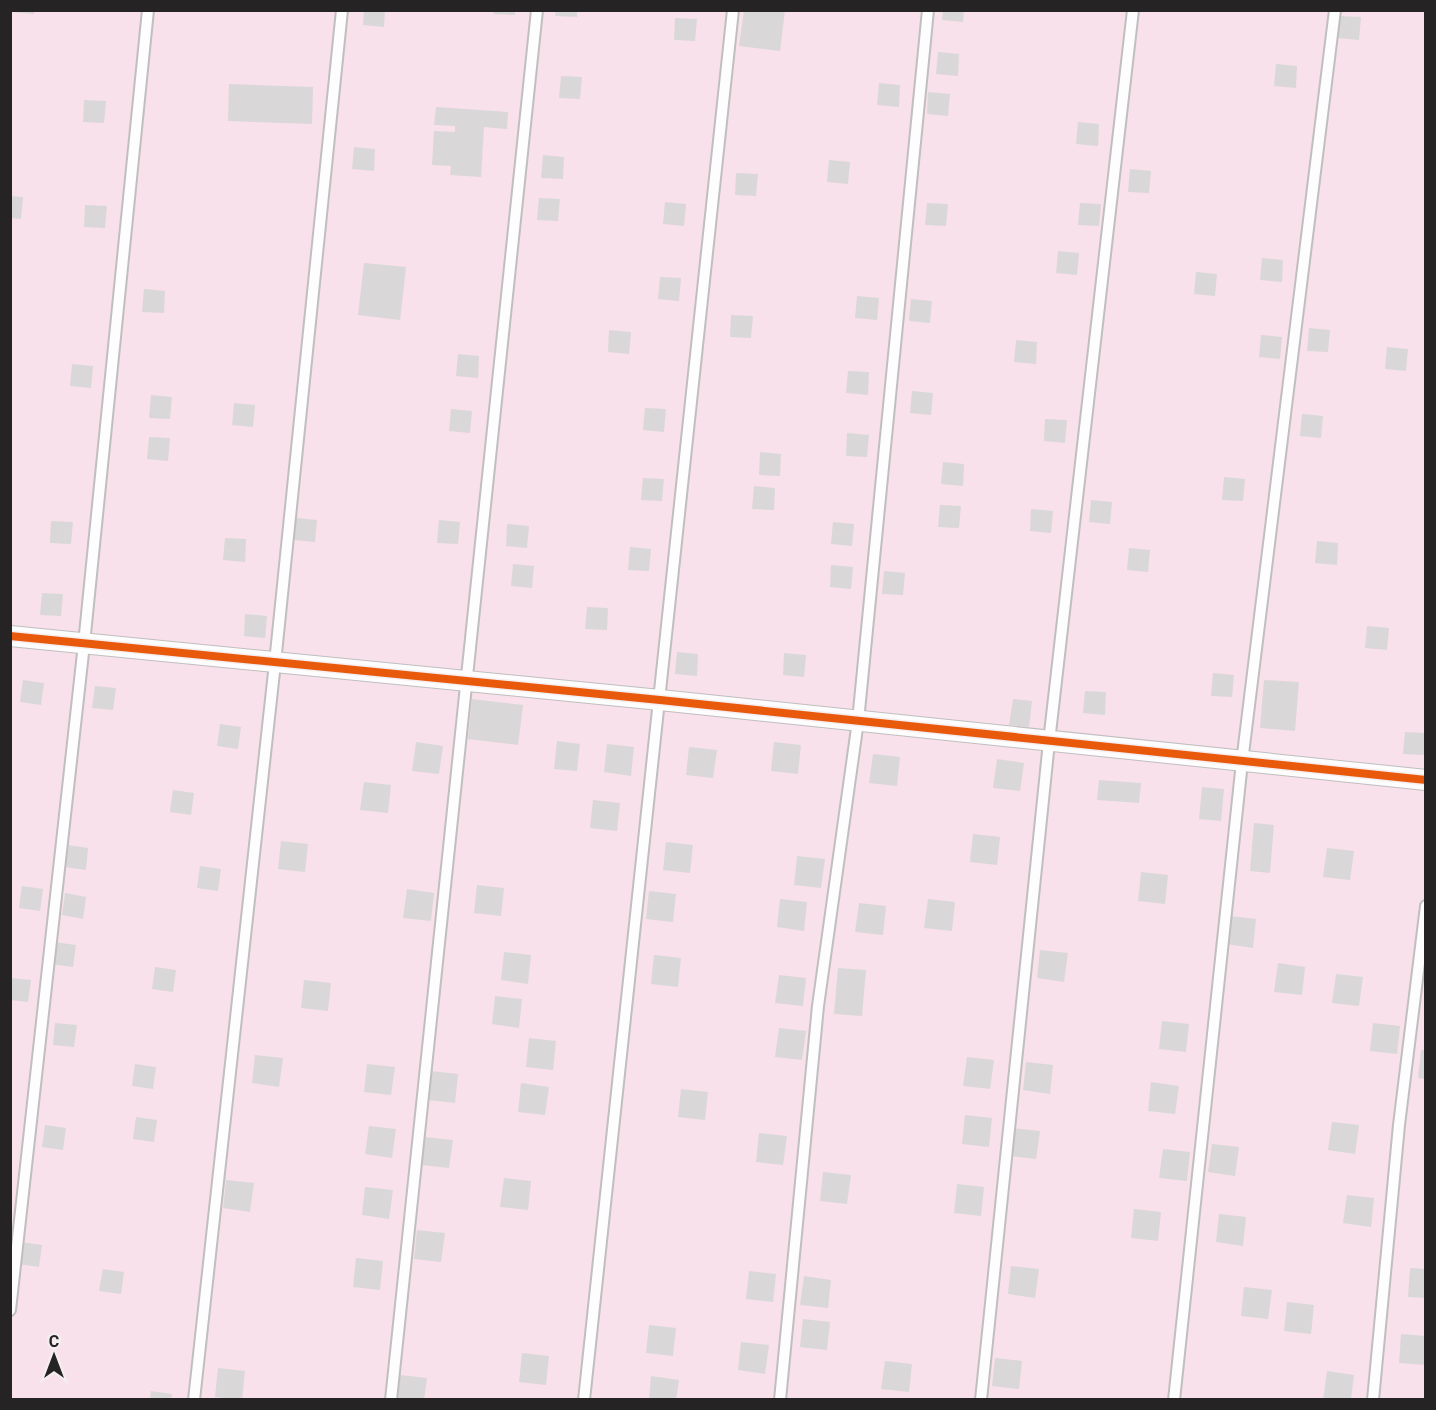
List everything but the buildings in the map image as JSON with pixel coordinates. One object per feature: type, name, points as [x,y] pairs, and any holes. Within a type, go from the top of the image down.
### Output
[{"type":"street","points":[[10,636],[660,700],[1425,780]]},
{"type":"lane","points":[[10,1310],[84,644],[148,10]]},
{"type":"lane","points":[[194,1400],[275,663],[342,10]]},
{"type":"lane","points":[[391,1400],[537,10]]},
{"type":"lane","points":[[584,1400],[733,10]]},
{"type":"lane","points":[[780,1400],[819,1006],[858,722],[928,10]]},
{"type":"lane","points":[[981,1400],[1050,742],[1133,10]]},
{"type":"lane","points":[[1174,1400],[1242,762],[1335,10]]},
{"type":"lane","points":[[1373,1400],[1399,1125],[1425,906]]},
{"type":"shaded area","points":[[11,11],[1425,11],[1425,1399],[11,1399]]},
{"type":"cycle path","points":[[10,636],[660,700],[1426,780]]}]
